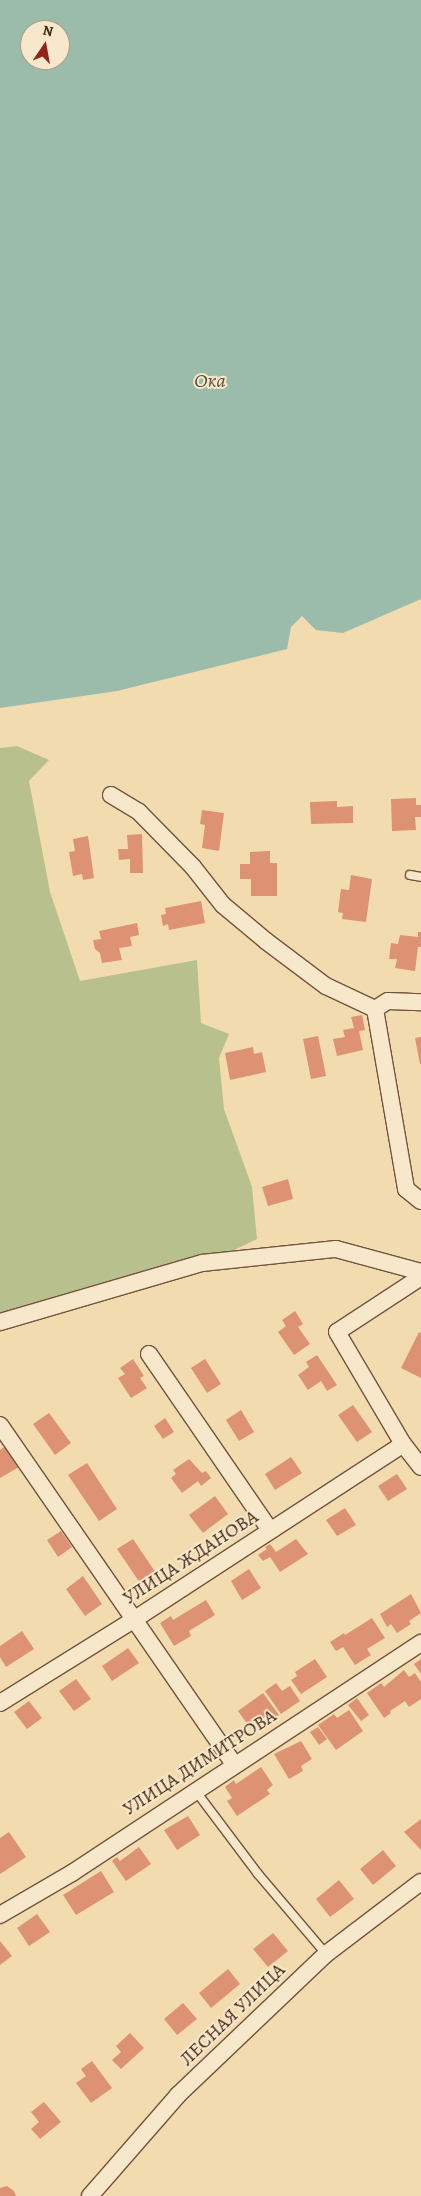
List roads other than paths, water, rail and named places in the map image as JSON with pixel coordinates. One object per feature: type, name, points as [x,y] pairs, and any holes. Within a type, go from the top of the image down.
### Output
[{"type":"street","points":[[111,795],[139,812],[193,866],[223,904],[266,941],[326,986],[375,1009]]},
{"type":"street","points":[[375,1009],[388,1001],[421,1002]]},
{"type":"street","points":[[375,1009],[406,1189],[420,1200]]},
{"type":"street","points":[[0,1322],[202,1263],[336,1249],[421,1272]]},
{"type":"street","points":[[421,1277],[337,1332],[403,1444],[421,1467]]},
{"type":"street","points":[[149,1354],[270,1530]]},
{"type":"street","points":[[0,1425],[234,1764]]},
{"type":"street","name":"УЛИЦА ЖДАНОВА","points":[[0,1703],[135,1619],[403,1444]]},
{"type":"street","name":"УЛИЦА ДИМИТРОВА","points":[[0,1915],[72,1873],[234,1764],[421,1643]]},
{"type":"street","name":"ЛЕСНАЯ УЛИЦА","points":[[90,2196],[178,2095],[326,1954],[421,1882]]},
{"type":"lane","points":[[410,874],[421,877]]},
{"type":"lane","points":[[196,1790],[258,1874],[326,1954]]},
{"type":"water","name":"Ока","points":[[0,0],[421,0],[421,599],[343,633],[316,630],[302,616],[291,627],[287,649],[117,691],[0,708]]}]
